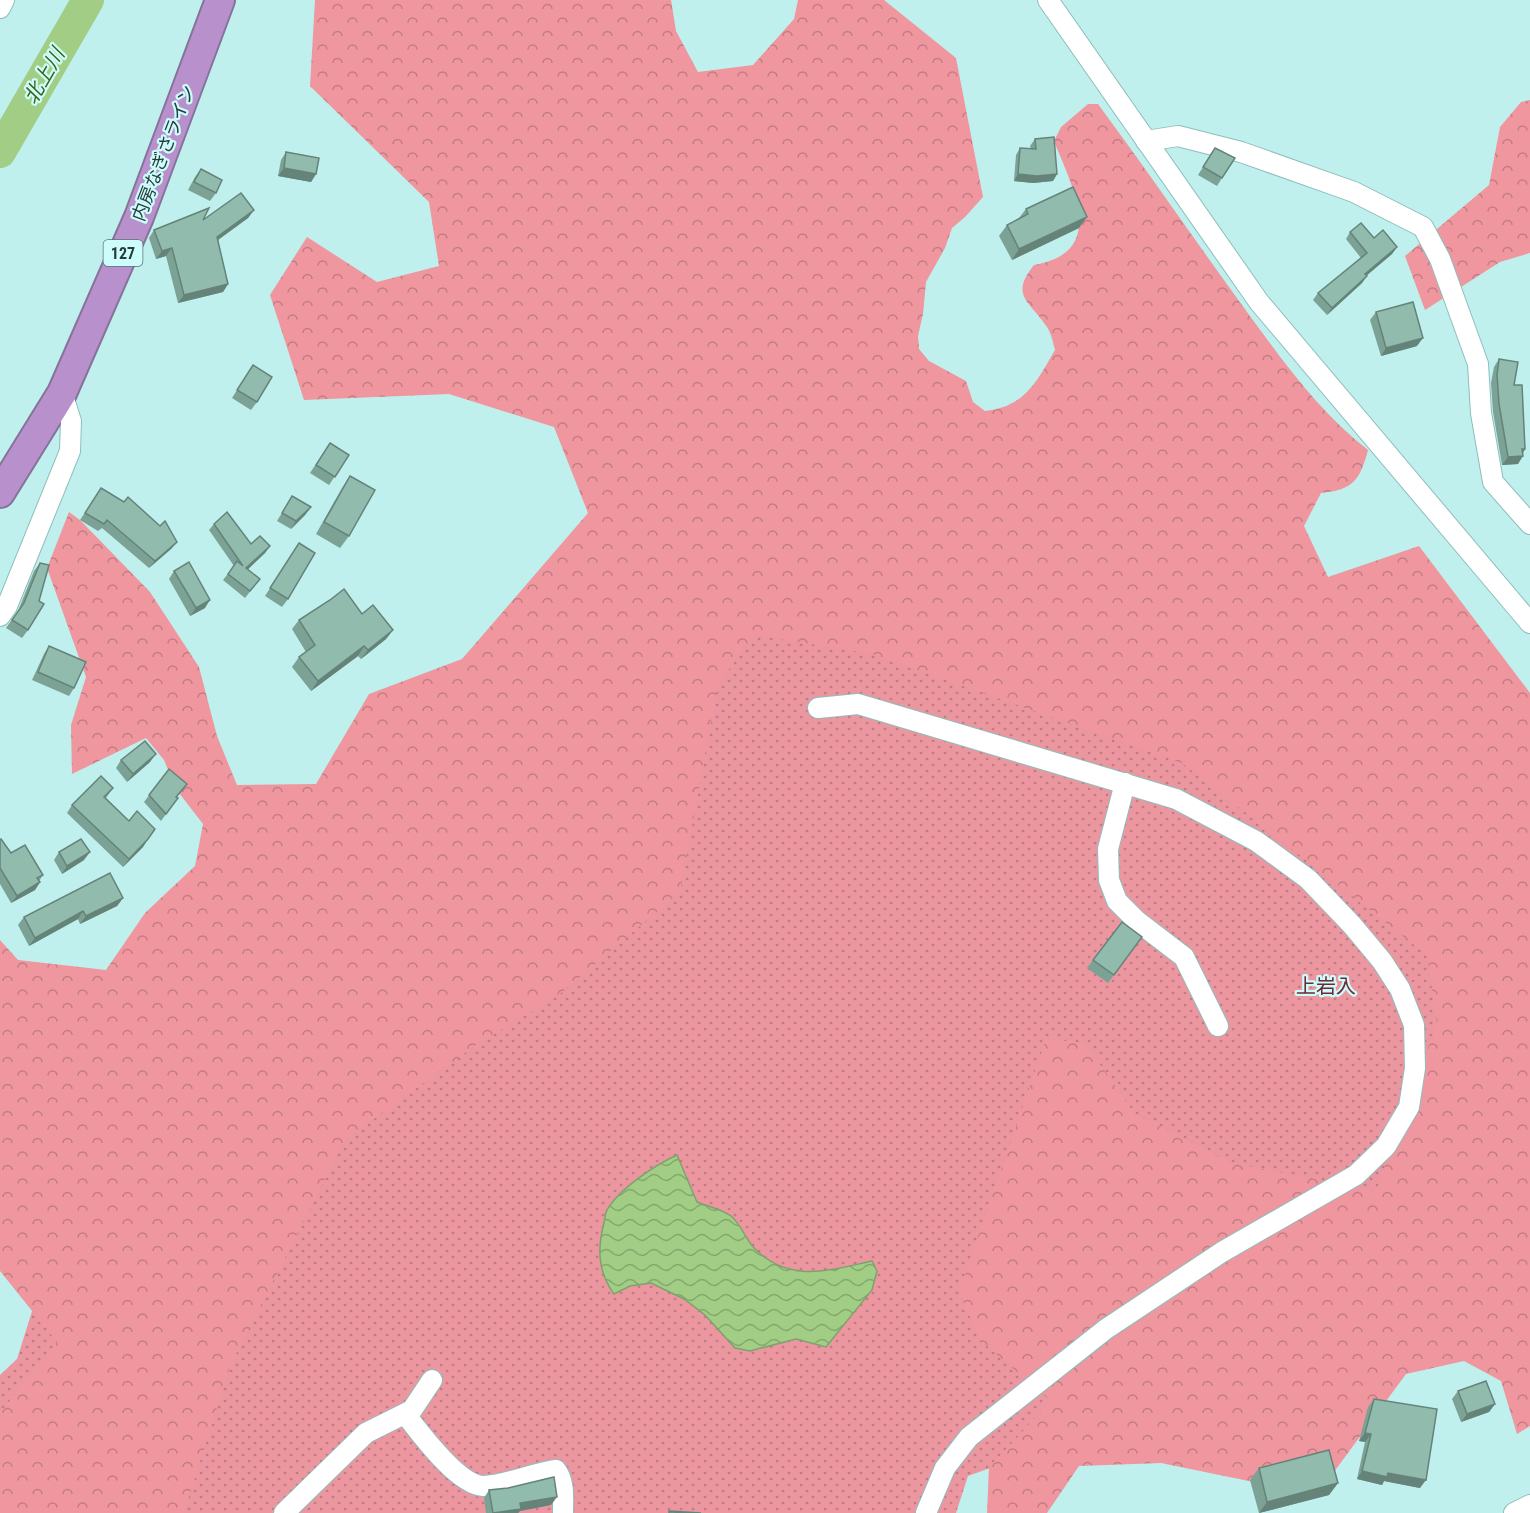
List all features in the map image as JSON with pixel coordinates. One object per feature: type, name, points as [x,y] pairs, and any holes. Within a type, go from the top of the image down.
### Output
[{"type":"highway","name":"内房なぎさライン","points":[[0,493],[62,393],[139,217],[220,0]]},
{"type":"street","points":[[0,8],[4,0]]},
{"type":"street","points":[[1048,0],[1259,302],[1530,623]]},
{"type":"street","points":[[1146,141],[1178,136],[1241,152],[1354,192],[1423,227],[1440,259],[1478,364],[1481,413],[1493,482],[1530,524]]},
{"type":"street","points":[[0,616],[7,606],[70,451],[71,421],[62,393]]},
{"type":"street","points":[[818,708],[858,704],[1125,783],[1176,799],[1257,841],[1308,879],[1352,925],[1382,961],[1400,989],[1414,1024],[1415,1068],[1409,1107],[1386,1146],[1356,1175],[1222,1252],[1106,1329],[969,1437],[945,1468],[926,1513]]},
{"type":"street","points":[[1125,783],[1108,849],[1109,880],[1117,901],[1137,921],[1184,957],[1218,1026]]},
{"type":"street","points":[[284,1513],[366,1433],[406,1415],[417,1405],[432,1380]]},
{"type":"street","points":[[406,1415],[435,1452],[466,1480],[475,1484],[492,1485],[556,1470],[563,1487],[563,1513]]},
{"type":"street","points":[[1514,1513],[1530,1505]]},
{"type":"shaded area","points":[[740,546],[1422,690],[1530,1315],[1129,1418],[968,1476],[956,1513],[0,1513],[0,1375],[17,1359],[50,1254]]},
{"type":"green space","points":[[315,0],[671,0],[676,31],[698,72],[753,65],[794,19],[798,0],[884,0],[956,58],[983,197],[952,228],[945,248],[926,282],[918,336],[919,349],[929,361],[966,381],[973,402],[985,411],[999,409],[1020,398],[1035,382],[1055,350],[1048,329],[1025,298],[1023,284],[1034,265],[1057,258],[1071,247],[1078,232],[1079,215],[1075,197],[1054,141],[1061,127],[1088,104],[1098,104],[1283,361],[1331,417],[1368,450],[1362,469],[1354,482],[1332,492],[1321,493],[1304,526],[1328,577],[1419,546],[1530,693],[1530,1426],[1517,1434],[1501,1381],[1464,1361],[1406,1374],[1317,1495],[1161,1463],[1079,1466],[1047,1513],[987,1513],[989,1467],[1051,1401],[980,1340],[959,1292],[1046,1039],[1085,1043],[1135,1114],[1233,1163],[1376,1191],[1437,1023],[1427,955],[1182,763],[872,654],[755,635],[718,684],[680,892],[560,994],[476,1045],[345,1140],[230,1366],[184,1513],[0,1513],[0,1414],[57,1342],[0,1271],[0,940],[18,960],[106,970],[145,913],[195,866],[203,824],[176,789],[164,760],[146,738],[72,774],[71,725],[86,677],[47,568],[69,512],[80,520],[150,592],[199,667],[217,736],[237,785],[316,784],[369,694],[462,659],[588,513],[554,427],[449,394],[304,400],[270,295],[307,237],[377,282],[439,266],[429,202],[310,86]]},
{"type":"green space","points":[[1530,100],[1530,253],[1500,262],[1425,310],[1405,256],[1489,185],[1500,127],[1521,102]]},
{"type":"water","points":[[677,1155],[697,1202],[731,1216],[755,1249],[768,1260],[796,1271],[811,1272],[872,1261],[877,1271],[872,1290],[826,1347],[796,1339],[750,1351],[735,1348],[705,1315],[684,1299],[651,1283],[630,1286],[614,1294],[605,1277],[600,1260],[600,1242],[606,1211],[620,1194],[648,1171]]},
{"type":"building","points":[[1054,137],[1057,174],[1037,176],[1018,174],[1020,148],[1036,149],[1035,139]]},
{"type":"building","points":[[1215,148],[1235,158],[1222,178],[1203,167]]},
{"type":"building","points":[[286,152],[319,158],[316,174],[284,168]]},
{"type":"building","points":[[201,169],[222,180],[216,193],[194,182]]},
{"type":"building","points":[[1073,187],[1087,217],[1019,249],[1007,225],[1028,214],[1026,209]]},
{"type":"building","points":[[241,193],[254,210],[217,237],[228,284],[184,295],[172,248],[162,251],[154,230],[209,208],[203,220]]},
{"type":"building","points":[[1361,223],[1374,238],[1383,230],[1397,247],[1365,274],[1367,276],[1332,308],[1318,293],[1367,253],[1350,232]]},
{"type":"building","points":[[1413,302],[1423,338],[1386,348],[1376,312]]},
{"type":"building","points":[[1499,359],[1518,362],[1514,385],[1522,385],[1525,449],[1522,449],[1523,456],[1508,457],[1499,404],[1497,375]]},
{"type":"building","points":[[253,365],[272,377],[257,402],[237,390]]},
{"type":"building","points":[[330,443],[349,455],[335,477],[316,465]]},
{"type":"building","points":[[350,476],[375,490],[349,536],[324,522]]},
{"type":"building","points":[[101,488],[124,502],[128,497],[160,526],[165,521],[177,542],[155,561],[107,520],[104,524],[85,513]]},
{"type":"building","points":[[292,496],[311,507],[296,521],[282,513]]},
{"type":"building","points":[[227,512],[251,544],[260,536],[270,546],[246,568],[260,579],[250,591],[228,574],[237,561],[243,566],[214,524]]},
{"type":"building","points":[[299,543],[315,553],[288,599],[270,588]]},
{"type":"building","points":[[189,562],[210,600],[196,608],[174,571]]},
{"type":"building","points":[[40,563],[49,565],[39,601],[44,604],[28,630],[12,620],[24,603]]},
{"type":"building","points":[[344,589],[362,614],[373,605],[393,630],[368,650],[364,646],[318,681],[299,657],[315,645],[299,620]]},
{"type":"building","points":[[49,646],[86,662],[74,688],[38,672]]},
{"type":"building","points":[[145,741],[156,754],[133,774],[121,760]]},
{"type":"building","points":[[169,769],[187,784],[166,814],[149,795]]},
{"type":"building","points":[[101,776],[113,788],[104,797],[129,821],[137,811],[155,829],[129,859],[72,805]]},
{"type":"building","points":[[1,839],[11,853],[25,845],[43,875],[37,878],[40,882],[17,896],[0,868]]},
{"type":"building","points":[[81,839],[90,852],[67,866],[59,852]]},
{"type":"building","points":[[110,873],[123,898],[86,916],[83,911],[35,938],[24,917]]},
{"type":"building","points":[[1122,922],[1142,937],[1114,975],[1093,960]]},
{"type":"building","points":[[1486,1381],[1495,1404],[1467,1414],[1458,1391]]},
{"type":"building","points":[[1374,1399],[1437,1409],[1426,1480],[1388,1473],[1387,1477],[1362,1471],[1371,1434],[1365,1433]]},
{"type":"building","points":[[1329,1450],[1338,1483],[1267,1502],[1259,1468]]},
{"type":"building","points":[[554,1477],[557,1497],[520,1503],[521,1509],[493,1513],[489,1490]]},
{"type":"building","points":[[669,1511],[701,1513],[669,1513]]},
{"type":"waterway","name":"北上川","points":[[0,152],[88,0]]},
{"type":"district","name":"上岩入","points":[[1326,986]]}]
